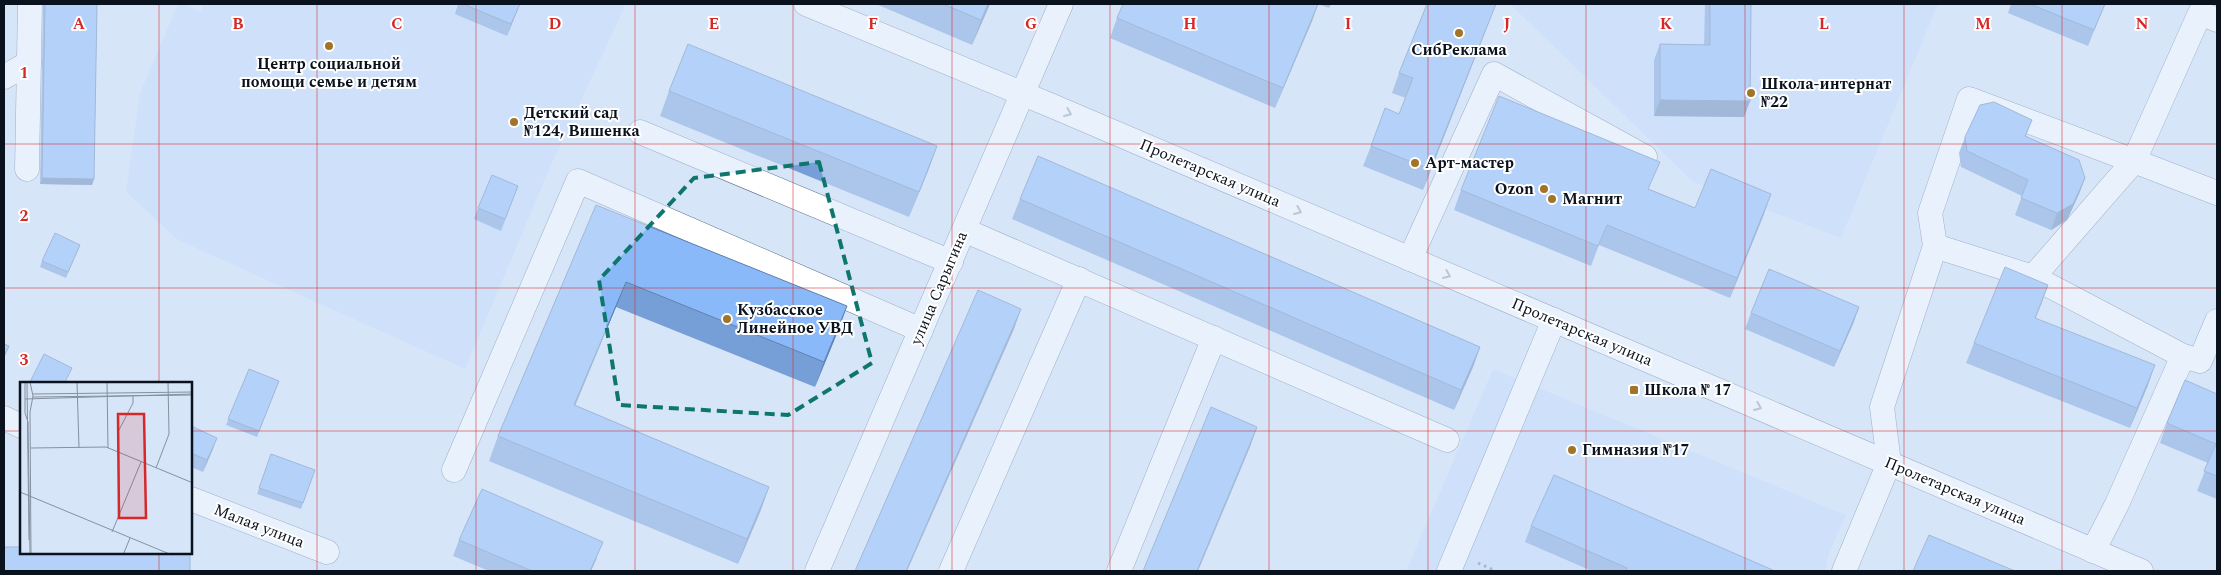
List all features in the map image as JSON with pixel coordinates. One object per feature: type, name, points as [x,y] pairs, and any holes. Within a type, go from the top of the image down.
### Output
[{"type":"street","points":[[27,169],[30,4]]},
{"type":"street","name":"Пролетарская улица","points":[[806,4],[1023,94],[2141,571]]},
{"type":"street","name":"улица Сарыгина","points":[[817,571],[1061,4]]},
{"type":"street","points":[[2032,277],[2134,161],[2209,12]]},
{"type":"street","points":[[4,77],[29,63]]},
{"type":"street","points":[[1410,259],[1494,74],[1645,157]]},
{"type":"street","points":[[1844,571],[1889,463],[1882,407],[1935,246],[1930,213],[1969,99],[2217,192]]},
{"type":"street","points":[[640,132],[951,262]]},
{"type":"street","points":[[454,470],[578,181],[921,330]]},
{"type":"street","points":[[964,230],[1447,440]]},
{"type":"street","points":[[1935,246],[2032,277],[2183,356],[2200,361],[2217,321]]},
{"type":"street","points":[[951,571],[1079,279]]},
{"type":"street","points":[[1449,571],[1554,320]]},
{"type":"street","points":[[1120,571],[1214,338]]},
{"type":"street","points":[[2093,551],[2117,504],[2183,356]]},
{"type":"street","points":[[4,418],[20,426]]},
{"type":"street","name":"Малая улица","points":[[192,499],[327,552]]},
{"type":"highlighted area","points":[[819,162],[872,363],[788,415],[619,405],[599,280],[694,178]]},
{"type":"shaded area","points":[[178,4],[183,4],[202,12],[203,4],[626,4],[552,163],[465,369],[178,240],[126,192],[140,93]]},
{"type":"shaded area","name":"Школа-интернат №22","points":[[1510,4],[1938,4],[1841,238],[1693,182]]},
{"type":"shaded area","name":"Гимназия №17","points":[[1493,369],[1846,515],[1829,553],[1825,571],[1406,571]]},
{"type":"building","points":[[45,4],[97,4],[94,179],[42,178]]},
{"type":"building","points":[[463,4],[520,4],[511,24]]},
{"type":"building","points":[[943,4],[988,4],[981,20]]},
{"type":"building","points":[[1123,4],[1318,4],[1283,88],[1117,18]]},
{"type":"building","points":[[1427,4],[1496,4],[1430,169],[1371,146],[1385,108],[1399,114],[1413,78],[1399,73]]},
{"type":"building","points":[[1710,4],[1751,4],[1750,101],[1660,100],[1660,44],[1710,45]]},
{"type":"building","points":[[2030,4],[2105,4],[2094,30]]},
{"type":"building","points":[[688,44],[937,146],[919,192],[669,91]]},
{"type":"building","name":"Магнит","points":[[1499,96],[1660,162],[1648,189],[1695,208],[1711,169],[1771,194],[1737,278],[1607,225],[1598,246],[1461,190]]},
{"type":"building","points":[[1994,102],[2032,120],[2025,136],[2079,160],[2085,178],[2073,204],[2057,213],[2021,198],[2028,180],[1967,151],[1965,137],[1980,105]]},
{"type":"building","points":[[1038,156],[1480,347],[1461,390],[1020,199]]},
{"type":"building","points":[[492,175],[518,186],[505,219],[478,208]]},
{"type":"building","points":[[596,205],[847,306],[824,362],[626,282],[574,405],[769,487],[747,539],[498,436]]},
{"type":"building","points":[[55,233],[80,245],[68,272],[42,261]]},
{"type":"building","points":[[2005,267],[2048,285],[2035,318],[2155,365],[2137,408],[1974,343]]},
{"type":"building","points":[[1769,269],[1859,307],[1840,351],[1751,313]]},
{"type":"building","points":[[978,290],[1021,309],[906,571],[855,571]]},
{"type":"building","points":[[4,344],[9,346],[4,357]]},
{"type":"building","points":[[44,354],[72,368],[65,382],[30,382]]},
{"type":"building","points":[[249,369],[279,381],[259,431],[228,419]]},
{"type":"building","points":[[2185,380],[2217,394],[2217,476],[2204,471],[2216,444],[2167,423]]},
{"type":"building","points":[[1211,407],[1257,427],[1197,571],[1143,571]]},
{"type":"building","points":[[192,426],[217,438],[207,460],[192,453]]},
{"type":"building","points":[[271,454],[315,470],[303,503],[259,488]]},
{"type":"building","name":"Гимназия №17","points":[[1554,475],[1775,571],[1626,571],[1627,568],[1531,526]]},
{"type":"building","points":[[482,489],[603,542],[590,571],[532,571],[459,540]]},
{"type":"building","points":[[1929,535],[2015,571],[1913,571]]},
{"type":"building","points":[[4,547],[20,547],[20,555],[190,555],[190,571],[4,571]]},
{"type":"place","name":"СибРеклама","points":[[1459,33]]},
{"type":"place","name":"Центр социальной помощи семье и детям","points":[[329,46]]},
{"type":"place","name":"Школа-интернат №22","points":[[1751,93]]},
{"type":"place","name":"Детский сад №124, Вишенка","points":[[514,122]]},
{"type":"place","name":"Арт-мастер","points":[[1415,163]]},
{"type":"place","name":"Ozon","points":[[1544,189]]},
{"type":"place","name":"Магнит","points":[[1552,199]]},
{"type":"place","name":"Кузбасское Линейное УВД","points":[[727,319]]},
{"type":"place","name":"Школа № 17","points":[[1634,390]]},
{"type":"place","name":"Гимназия №17","points":[[1572,450]]}]
